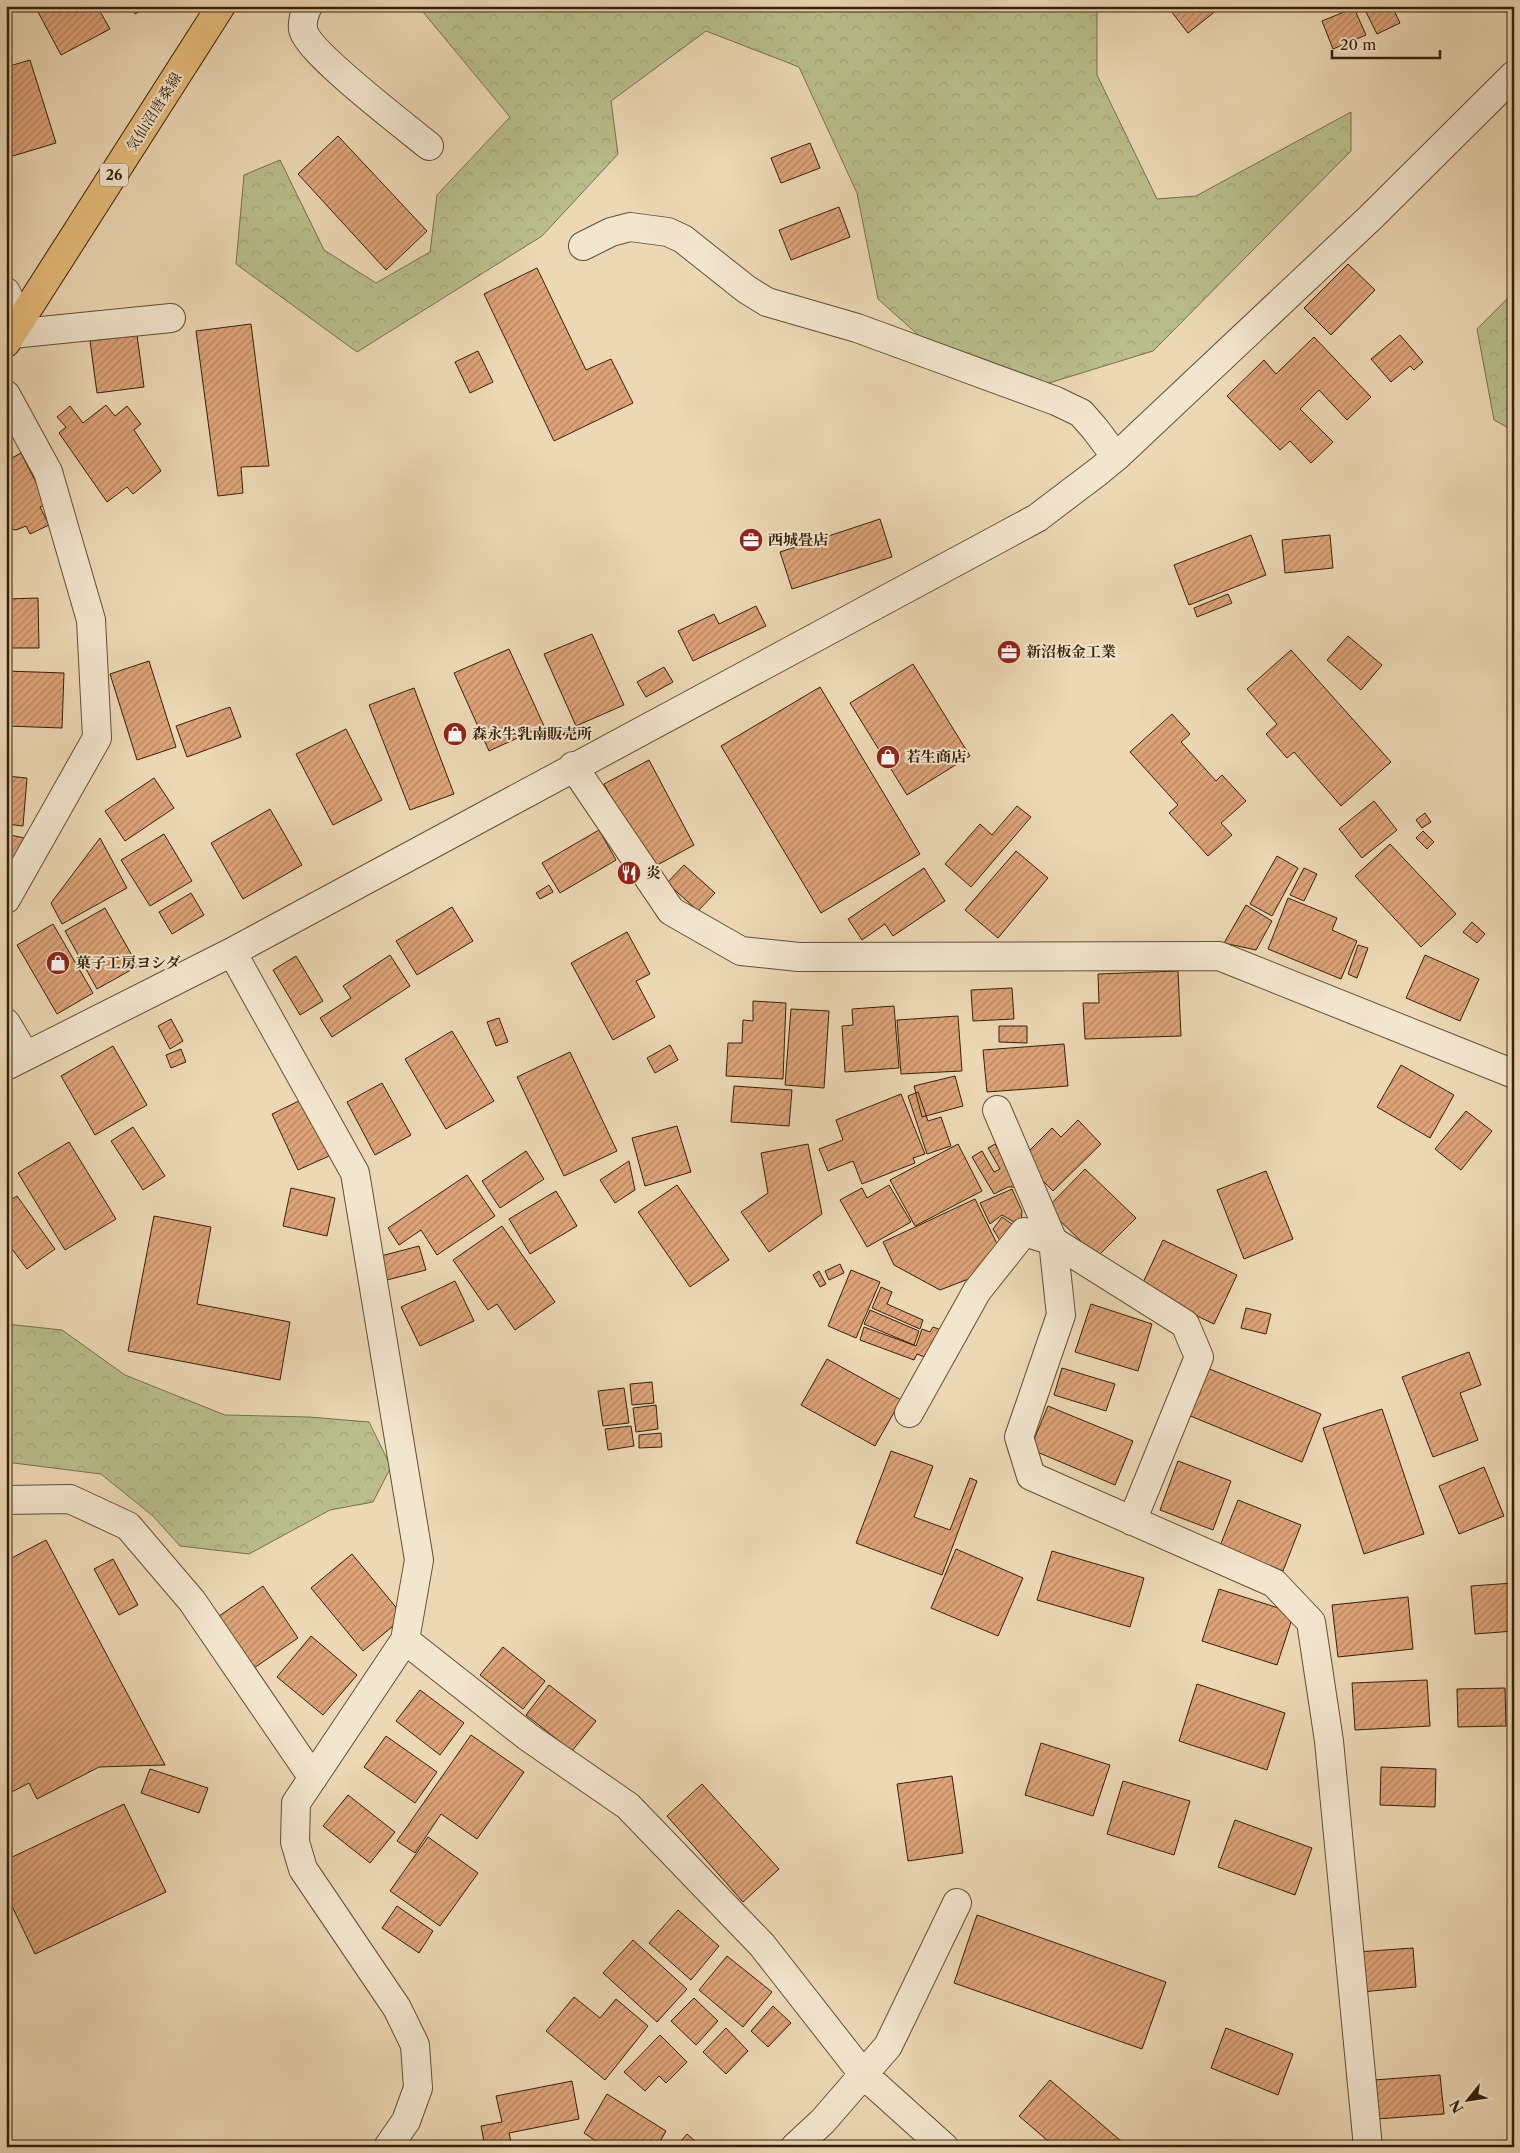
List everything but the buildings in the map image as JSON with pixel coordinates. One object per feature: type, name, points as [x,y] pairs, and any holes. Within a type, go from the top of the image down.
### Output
[{"type":"main road","name":"気仙沼唐桑線","points":[[13,333],[221,6]]},
{"type":"street","points":[[308,6],[303,29],[312,47],[429,146]]},
{"type":"street","points":[[6,1023],[16,1060],[232,952],[573,766],[1036,518],[1116,456],[1370,218],[1514,75]]},
{"type":"street","points":[[583,246],[610,232],[630,228],[668,232],[683,239],[746,289],[767,302],[857,328],[1056,401],[1081,413],[1096,429],[1116,456]]},
{"type":"street","points":[[6,292],[13,333],[171,318]]},
{"type":"street","points":[[6,395],[48,472],[91,620],[97,738],[6,899]]},
{"type":"street","points":[[573,766],[671,911],[741,952],[799,957],[1219,956],[1514,1074]]},
{"type":"street","points":[[232,952],[355,1174],[419,1560],[405,1640],[296,1803],[295,1842],[303,1869],[397,2008],[415,2045],[418,2088],[406,2121],[388,2147]]},
{"type":"street","points":[[997,1110],[1053,1241],[1061,1315],[1019,1437],[1031,1476],[1274,1584],[1311,1622],[1329,1741],[1368,2147]]},
{"type":"street","points":[[909,1412],[977,1291],[1024,1232],[1053,1241],[1185,1324],[1199,1357],[1132,1521]]},
{"type":"street","points":[[6,1500],[70,1499],[128,1526],[192,1601],[313,1778]]},
{"type":"street","points":[[405,1640],[528,1737],[628,1806],[762,1946],[864,2074],[944,2147]]},
{"type":"street","points":[[795,2147],[823,2122],[888,2046],[957,1903]]},
{"type":"green space","points":[[418,6],[1097,6],[1097,75],[1157,199],[1196,196],[1351,112],[1351,151],[1153,351],[1036,387],[961,373],[878,299],[857,193],[799,67],[706,31],[611,101],[618,154],[542,236],[357,352],[236,264],[244,175],[280,160],[324,250],[376,283],[430,252],[437,195],[510,117]]},
{"type":"green space","points":[[1514,292],[1514,431],[1494,420],[1477,329]]},
{"type":"green space","points":[[6,1324],[62,1330],[125,1375],[225,1415],[309,1417],[369,1422],[391,1467],[373,1502],[330,1510],[249,1554],[180,1546],[153,1516],[101,1474],[6,1462]]},
{"type":"place","name":"西城畳店","points":[[751,540]]},
{"type":"place","name":"新沼板金工業","points":[[1009,652]]},
{"type":"place","name":"森永牛乳南販売所","points":[[455,734]]},
{"type":"place","name":"若生商店","points":[[888,757]]},
{"type":"place","name":"炎","points":[[629,873]]},
{"type":"place","name":"菓子工房ヨシダ","points":[[58,963]]}]
